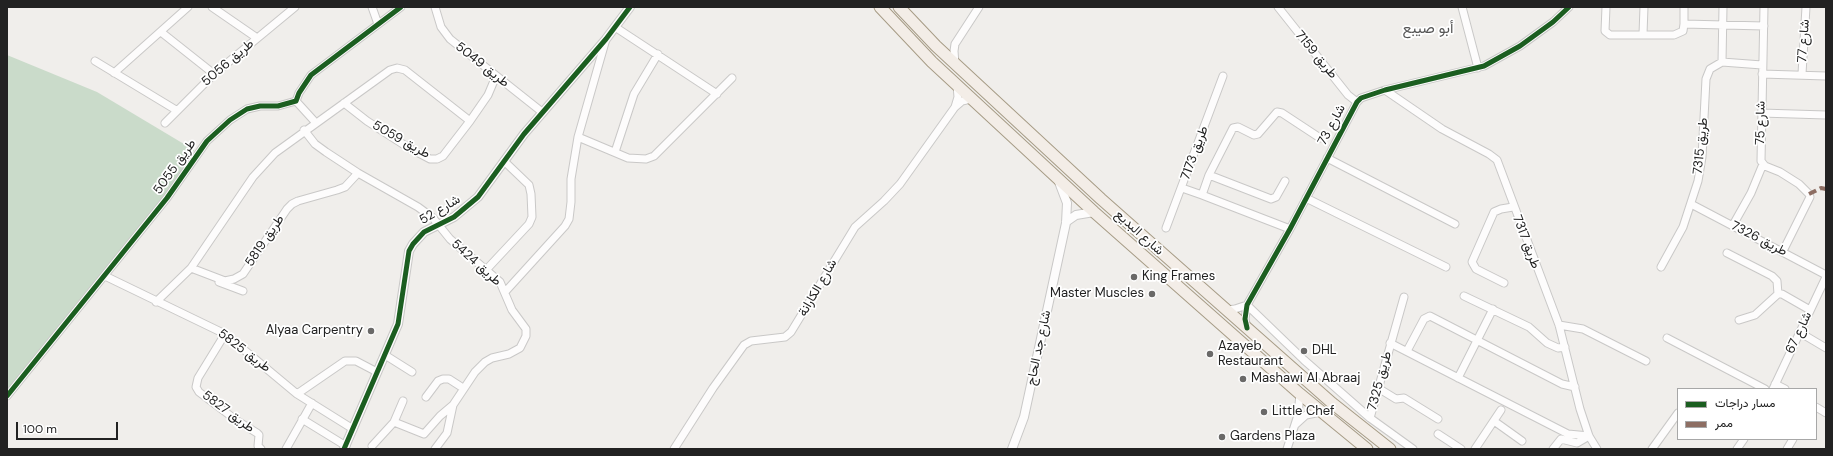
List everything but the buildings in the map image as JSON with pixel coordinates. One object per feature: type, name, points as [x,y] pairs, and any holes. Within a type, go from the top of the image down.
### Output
[{"type":"main road","name":"شارع البديع","points":[[880,7],[907,37],[957,86],[1094,212],[1300,394],[1367,449]]},
{"type":"main road","name":"شارع البديع","points":[[899,7],[936,46],[1089,188],[1332,403],[1390,449]]},
{"type":"street","points":[[114,73],[188,7]]},
{"type":"street","points":[[212,7],[257,38]]},
{"type":"street","name":"طريق 5056","points":[[165,123],[176,110],[214,74],[295,7]]},
{"type":"street","points":[[372,7],[378,24]]},
{"type":"street","points":[[316,123],[296,101],[299,93],[312,75],[401,7]]},
{"type":"street","name":"طريق 5049","points":[[435,7],[441,27],[450,39],[542,112]]},
{"type":"street","name":"شارع 52","points":[[345,447],[376,372],[385,355],[401,312],[409,251],[417,237],[454,217],[474,201],[542,112],[616,27],[630,7]]},
{"type":"street","points":[[956,64],[954,58],[955,44],[979,7]]},
{"type":"street","name":"طريق 7159","points":[[1278,7],[1348,94],[1357,102]]},
{"type":"street","points":[[1462,7],[1478,68]]},
{"type":"street","name":"شارع 73","points":[[1247,328],[1245,319],[1247,305],[1290,229],[1357,102],[1365,96],[1385,90],[1478,68],[1520,46],[1553,22],[1569,7]]},
{"type":"street","points":[[1606,7],[1605,31],[1610,35],[1674,35],[1683,30],[1684,7]]},
{"type":"street","points":[[1643,34],[1644,7]]},
{"type":"street","points":[[1724,7],[1722,62],[1762,65]]},
{"type":"street","name":"شارع 75","points":[[1764,7],[1761,158],[1763,164],[1793,179],[1809,194],[1810,201],[1783,251]]},
{"type":"street","name":"شارع 77","points":[[1802,74],[1806,7]]},
{"type":"street","points":[[1684,24],[1764,26]]},
{"type":"street","points":[[616,27],[717,94]]},
{"type":"street","points":[[161,32],[214,74]]},
{"type":"street","points":[[505,292],[565,226],[569,219],[571,179],[578,137],[606,38]]},
{"type":"street","points":[[936,46],[949,47],[955,44]]},
{"type":"street","points":[[615,152],[634,94],[658,54]]},
{"type":"street","points":[[95,61],[176,110]]},
{"type":"street","name":"طريق 7315","points":[[1661,267],[1677,238],[1691,204],[1702,157],[1706,79],[1710,69],[1722,62]]},
{"type":"street","points":[[156,302],[190,270],[253,177],[275,153],[304,130],[344,104],[390,70],[397,68],[405,70],[470,121]]},
{"type":"street","points":[[1762,74],[1802,74],[1826,76]]},
{"type":"street","name":"طريق 5059","points":[[344,104],[378,129],[430,159],[437,159],[443,156],[470,121],[488,95],[496,76]]},
{"type":"street","name":"طريق 7173","points":[[1166,228],[1223,76]]},
{"type":"street","points":[[578,137],[637,160],[654,156],[732,78]]},
{"type":"street","name":"شارع الكارانة","points":[[955,107],[958,96],[957,86]]},
{"type":"street","name":"طريق 7317","points":[[1385,90],[1442,129],[1493,157],[1499,165],[1513,207],[1559,325],[1589,436],[1597,449]]},
{"type":"street","name":"شارع الكارانة","points":[[674,449],[713,388],[744,345],[751,341],[785,337],[794,330],[819,284],[855,227],[895,190],[955,107],[962,101],[971,99]]},
{"type":"street","name":"طريق 5055","points":[[7,396],[167,198],[207,141],[238,113],[260,106],[278,106],[296,101]]},
{"type":"street","points":[[1202,194],[1209,176],[1233,128],[1238,127],[1254,135],[1258,134],[1277,112],[1282,113],[1320,138]]},
{"type":"street","points":[[1761,114],[1826,115]]},
{"type":"street","points":[[304,130],[315,144],[358,174],[418,207],[438,225]]},
{"type":"street","points":[[1327,158],[1455,224]]},
{"type":"street","points":[[486,270],[529,224],[532,217],[532,194],[529,185],[504,161]]},
{"type":"street","points":[[1733,225],[1751,193],[1763,164]]},
{"type":"street","name":"طريق 5819","points":[[190,270],[225,281],[234,279],[246,270],[287,209],[292,204],[337,190],[345,186],[358,174]]},
{"type":"street","points":[[1209,176],[1271,199],[1276,198],[1285,181]]},
{"type":"street","name":"شارع جد الحاج","points":[[1012,449],[1024,417],[1066,222],[1067,203],[1065,194],[1057,178]]},
{"type":"street","points":[[1182,188],[1202,194],[1290,229]]},
{"type":"street","points":[[1306,198],[1446,266]]},
{"type":"street","name":"طريق 7326","points":[[1691,204],[1783,251],[1826,276]]},
{"type":"street","points":[[1504,283],[1476,269],[1472,262],[1494,212],[1513,207]]},
{"type":"street","points":[[1066,222],[1076,215],[1094,212]]},
{"type":"street","name":"طريق 5424","points":[[435,449],[447,433],[453,406],[463,388],[475,372],[485,362],[514,352],[524,342],[526,329],[512,310],[500,282],[450,240],[438,225]]},
{"type":"street","points":[[1727,253],[1772,276],[1777,281],[1778,294]]},
{"type":"street","points":[[190,270],[243,291]]},
{"type":"street","name":"طريق 5825","points":[[105,276],[156,302],[225,334],[297,394],[353,429]]},
{"type":"street","name":"شارع 67","points":[[1774,386],[1826,276]]},
{"type":"street","points":[[1778,294],[1782,294],[1810,310]]},
{"type":"street","points":[[1739,320],[1755,315],[1778,294]]},
{"type":"street","points":[[1464,296],[1529,327],[1547,343],[1558,348],[1565,347]]},
{"type":"street","name":"طريق 7325","points":[[1370,418],[1404,297]]},
{"type":"street","points":[[1226,310],[1235,310],[1247,305],[1304,360],[1370,418],[1413,449]]},
{"type":"street","points":[[1458,378],[1493,309]]},
{"type":"street","points":[[1407,352],[1427,316],[1432,316],[1562,384],[1575,387]]},
{"type":"street","points":[[1559,325],[1582,329],[1646,361]]},
{"type":"street","points":[[1799,332],[1826,348]]},
{"type":"street","name":"طريق 5827","points":[[225,334],[198,378],[196,388],[236,420],[257,433],[259,435],[258,446],[260,449]]},
{"type":"street","points":[[1667,338],[1763,388]]},
{"type":"street","points":[[1390,343],[1568,434],[1589,436]]},
{"type":"street","points":[[385,355],[412,372]]},
{"type":"street","points":[[297,394],[345,361],[356,361],[376,372]]},
{"type":"street","points":[[426,397],[438,381],[443,379],[449,379],[463,388]]},
{"type":"street","points":[[1378,388],[1396,399],[1404,398],[1438,419]]},
{"type":"street","points":[[1287,449],[1295,425],[1300,394]]},
{"type":"street","points":[[372,446],[394,422],[403,401]]},
{"type":"street","points":[[286,449],[312,403]]},
{"type":"street","points":[[394,422],[424,434],[440,416],[453,406]]},
{"type":"street","points":[[1817,408],[1826,413]]},
{"type":"street","points":[[1475,449],[1501,410]]},
{"type":"street","points":[[1295,425],[1306,415],[1321,412]]},
{"type":"street","points":[[1652,449],[1677,414]]},
{"type":"street","points":[[302,419],[345,447]]},
{"type":"street","points":[[1494,421],[1522,441]]},
{"type":"street","points":[[1438,434],[1461,449]]},
{"type":"street","points":[[1553,449],[1561,439],[1577,443],[1589,436]]},
{"type":"street","points":[[1737,449],[1743,440]]},
{"type":"street","points":[[1787,449],[1792,440]]},
{"type":"green space","points":[[7,55],[97,92],[194,150],[174,184],[7,390]]},
{"type":"marked path","points":[[1809,194],[1821,188],[1826,189]]},
{"type":"cycle path","points":[[7,396],[167,198],[207,141],[230,120],[247,109],[260,106],[278,106],[296,101],[299,93],[311,75],[401,7]]},
{"type":"cycle path","points":[[344,449],[398,324],[409,251],[413,244],[424,232],[454,217],[478,197],[524,134],[606,39],[630,7]]},
{"type":"cycle path","points":[[1247,328],[1245,319],[1247,305],[1290,229],[1357,102],[1361,98],[1385,90],[1484,66],[1520,46],[1553,22],[1569,7]]},
{"type":"place","name":"King Frames","points":[[1134,277]]},
{"type":"place","name":"Master Muscles","points":[[1152,294]]},
{"type":"place","name":"Alyaa Carpentry","points":[[371,331]]},
{"type":"place","name":"DHL","points":[[1304,351]]},
{"type":"place","name":"Azayeb Restaurant","points":[[1210,354]]},
{"type":"place","name":"Mashawi Al Abraaj","points":[[1243,379]]},
{"type":"place","name":"Little Chef","points":[[1264,412]]},
{"type":"place","name":"Gardens Plaza","points":[[1222,437]]},
{"type":"district","name":"أبو صيبع","points":[[1428,29]]}]
